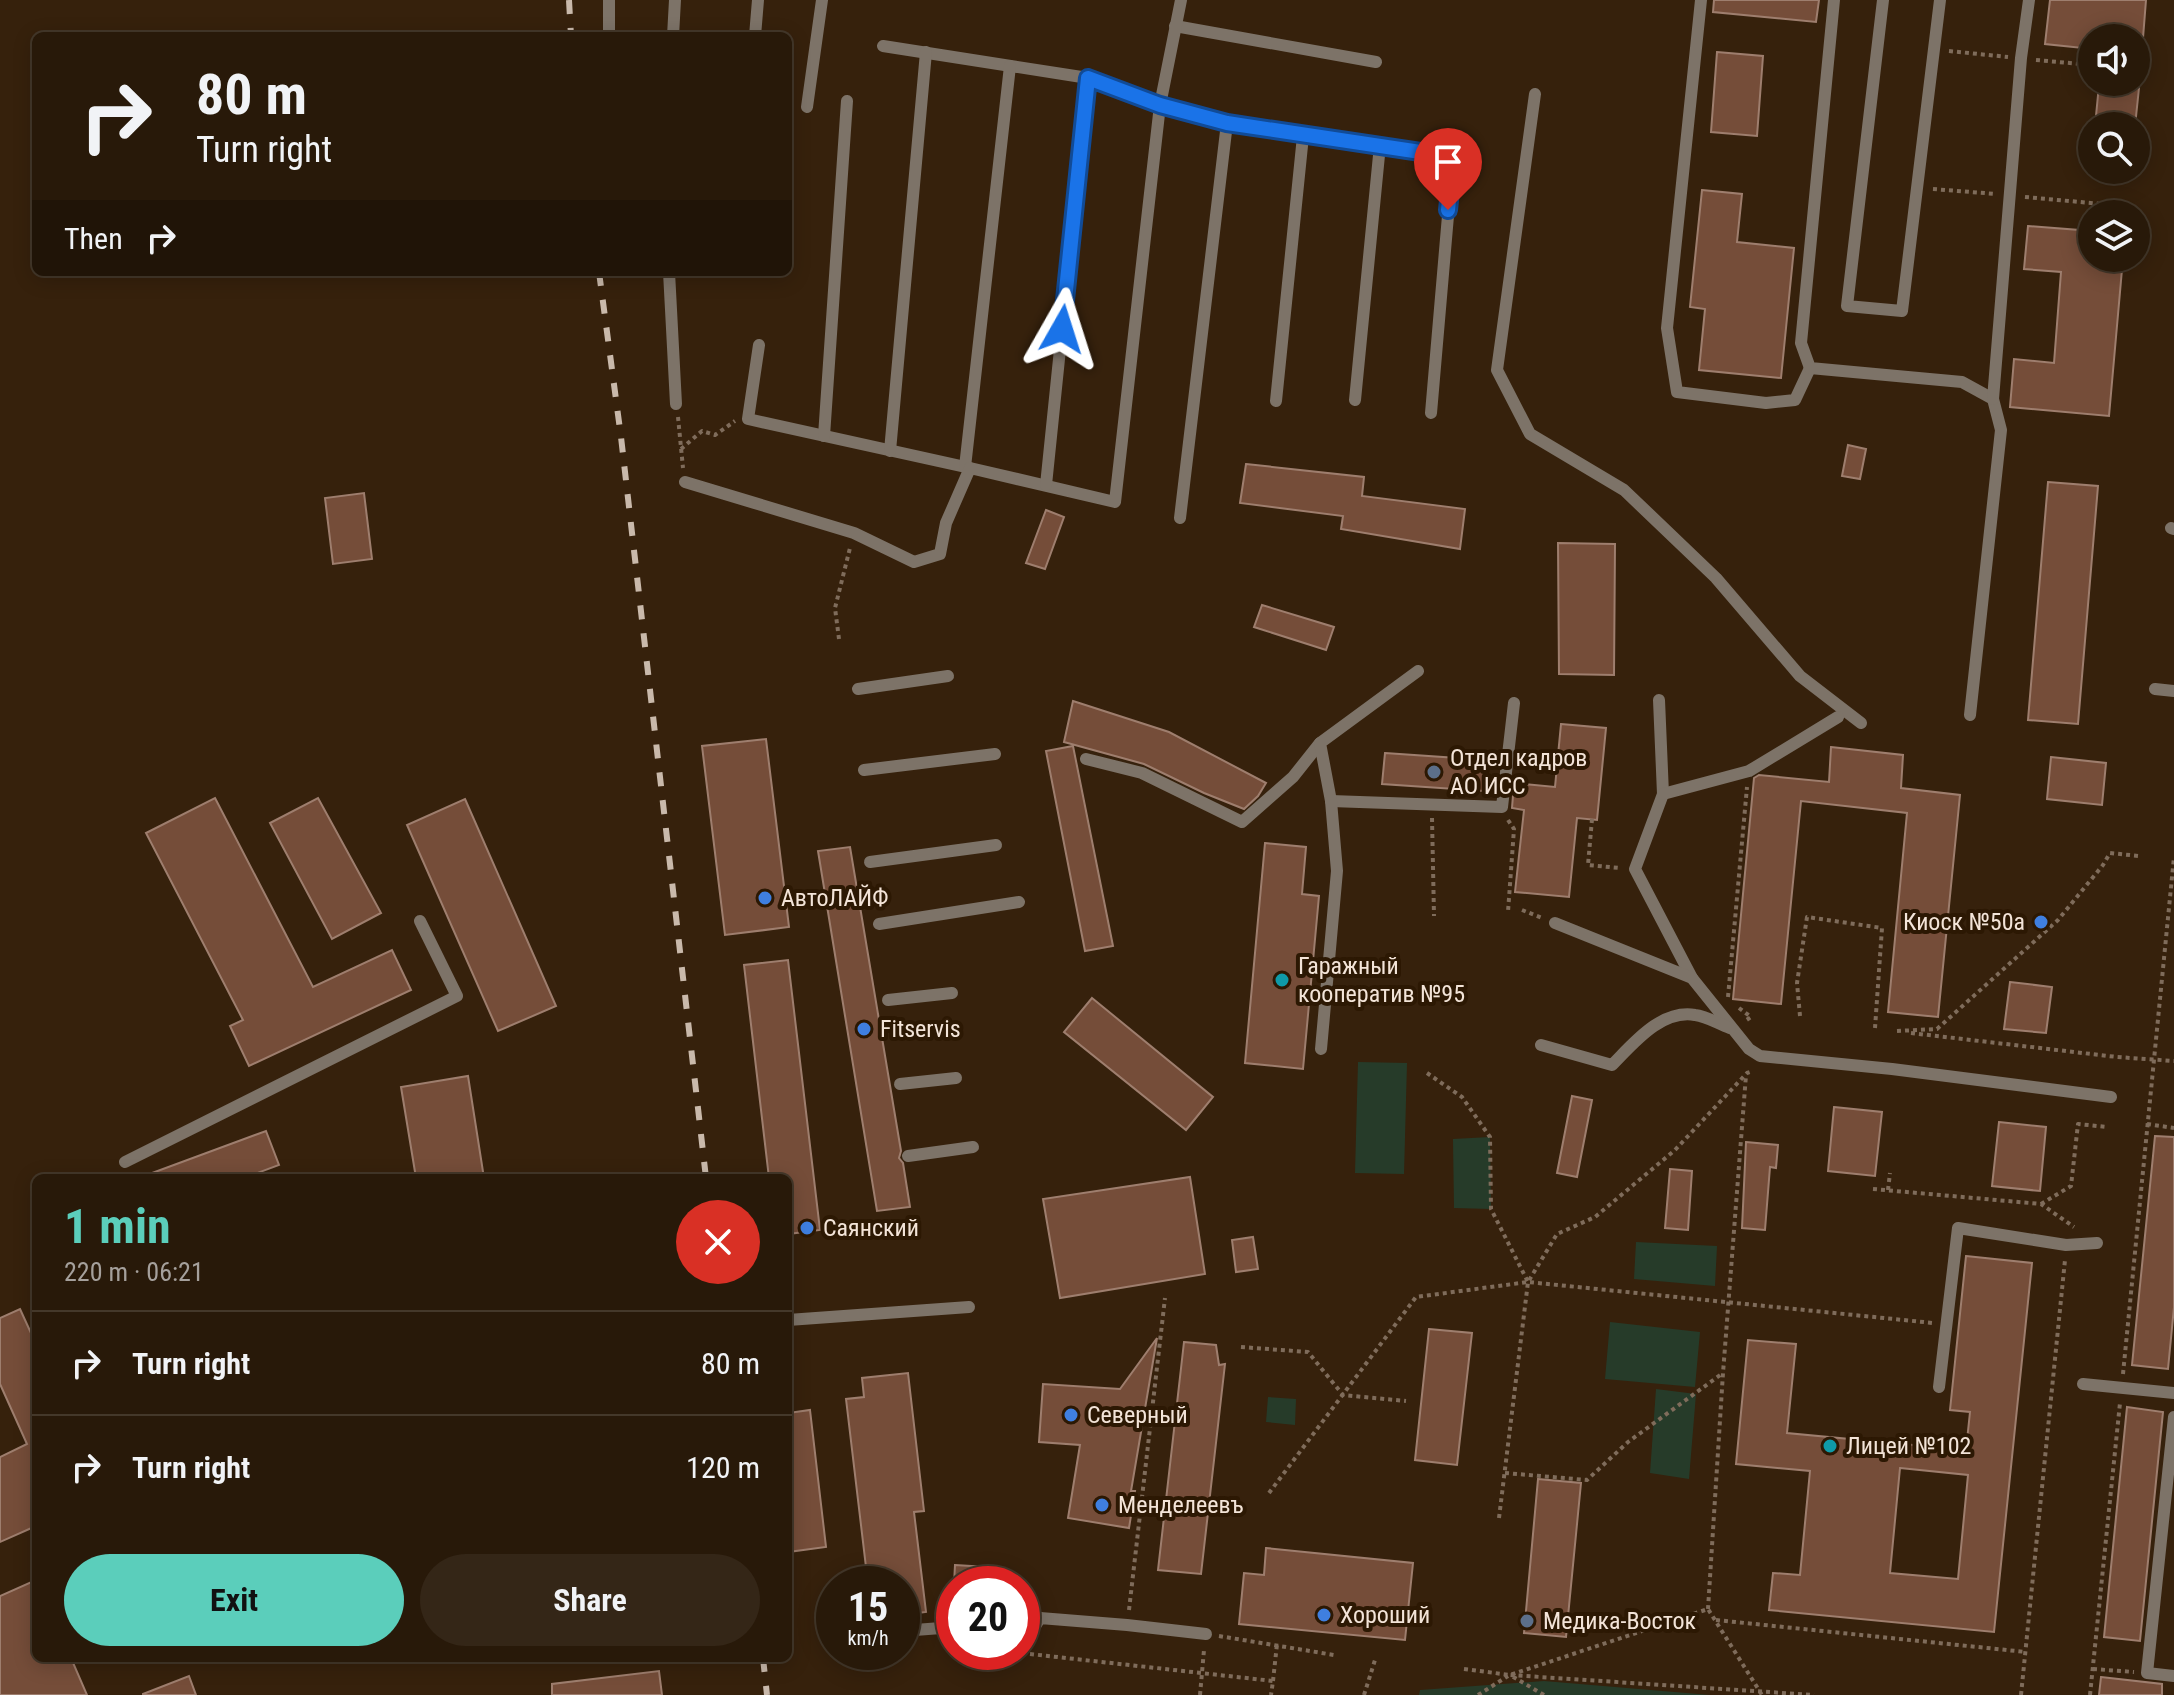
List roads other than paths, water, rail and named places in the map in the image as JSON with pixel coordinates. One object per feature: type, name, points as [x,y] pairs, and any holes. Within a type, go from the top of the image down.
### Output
[{"type":"lane","points":[[609,0],[609,32]]},
{"type":"lane","points":[[673,32],[675,0]]},
{"type":"lane","points":[[755,32],[758,0]]},
{"type":"lane","points":[[807,107],[822,0]]},
{"type":"lane","points":[[759,345],[748,419],[1115,502],[1160,105],[1181,0]]},
{"type":"lane","points":[[1701,0],[1667,328],[1677,392],[1766,403],[1795,400],[1810,368],[1801,343],[1834,0]]},
{"type":"lane","points":[[1883,0],[1847,306],[1902,311],[1940,0]]},
{"type":"lane","points":[[1970,715],[2001,430],[1993,399],[2021,58],[2029,0]]},
{"type":"lane","points":[[1175,26],[1376,62]]},
{"type":"lane","points":[[883,46],[1088,78],[1160,105],[1227,123],[1447,156],[1451,181],[1431,413]]},
{"type":"lane","points":[[890,451],[926,52]]},
{"type":"lane","points":[[685,482],[854,533],[914,562],[940,554],[946,523],[968,467],[1010,66]]},
{"type":"lane","points":[[1046,485],[1088,78]]},
{"type":"lane","points":[[1535,94],[1497,370],[1530,434],[1624,490],[1716,578],[1800,676],[1861,723]]},
{"type":"lane","points":[[824,436],[847,101]]},
{"type":"lane","points":[[1180,518],[1227,123]]},
{"type":"lane","points":[[1276,401],[1303,136]]},
{"type":"lane","points":[[1355,400],[1380,145]]},
{"type":"lane","points":[[669,276],[676,404]]},
{"type":"lane","points":[[1810,368],[1962,382],[1993,399]]},
{"type":"lane","points":[[1086,759],[1142,773],[1242,822],[1293,777],[1320,743],[1418,671]]},
{"type":"lane","points":[[858,689],[948,676]]},
{"type":"lane","points":[[2155,689],[2174,691]]},
{"type":"lane","points":[[1659,700],[1663,794],[1635,869],[1692,978],[1749,1049],[1760,1056],[2111,1097]]},
{"type":"lane","points":[[1331,801],[1502,807],[1514,703]]},
{"type":"lane","points":[[1663,794],[1749,771],[1838,717]]},
{"type":"lane","points":[[1320,743],[1331,801],[1337,871],[1321,1049]]},
{"type":"lane","points":[[864,770],[995,754]]},
{"type":"lane","points":[[870,862],[996,845]]},
{"type":"lane","points":[[879,924],[1019,902]]},
{"type":"lane","points":[[125,1162],[457,996],[420,921]]},
{"type":"lane","points":[[1555,923],[1692,978]]},
{"type":"lane","points":[[888,1000],[952,993]]},
{"type":"lane","points":[[1541,1045],[1612,1065],[1641,1035],[1670,1017],[1694,1014],[1733,1029]]},
{"type":"lane","points":[[900,1084],[956,1078]]},
{"type":"lane","points":[[908,1156],[973,1147]]},
{"type":"lane","points":[[1939,1387],[1958,1228],[2066,1245],[2097,1243]]},
{"type":"lane","points":[[792,1320],[969,1307]]},
{"type":"lane","points":[[2083,1384],[2174,1393]]},
{"type":"lane","points":[[2174,1417],[2147,1673],[2174,1676]]},
{"type":"lane","points":[[1040,1618],[1206,1634]]},
{"type":"railway","points":[[569,0],[571,32]]},
{"type":"railway","points":[[600,276],[621,437],[706,1174]]},
{"type":"railway","points":[[763,1662],[767,1695]]},
{"type":"place","name":"Отдел кадров АО ИСС","points":[[1434,772]]},
{"type":"place","name":"АвтоЛАЙФ","points":[[765,898]]},
{"type":"place","name":"Киоск №50а","points":[[2041,922]]},
{"type":"place","name":"Гаражный кооператив №95","points":[[1282,980]]},
{"type":"place","name":"Fitservis","points":[[864,1029]]},
{"type":"place","name":"Саянский","points":[[807,1228]]},
{"type":"place","name":"Северный","points":[[1071,1415]]},
{"type":"place","name":"Лицей №102","points":[[1830,1446]]},
{"type":"place","name":"Менделеевъ","points":[[1102,1505]]},
{"type":"place","name":"Хороший","points":[[1324,1615]]},
{"type":"place","name":"Медика-Восток","points":[[1527,1621]]}]
